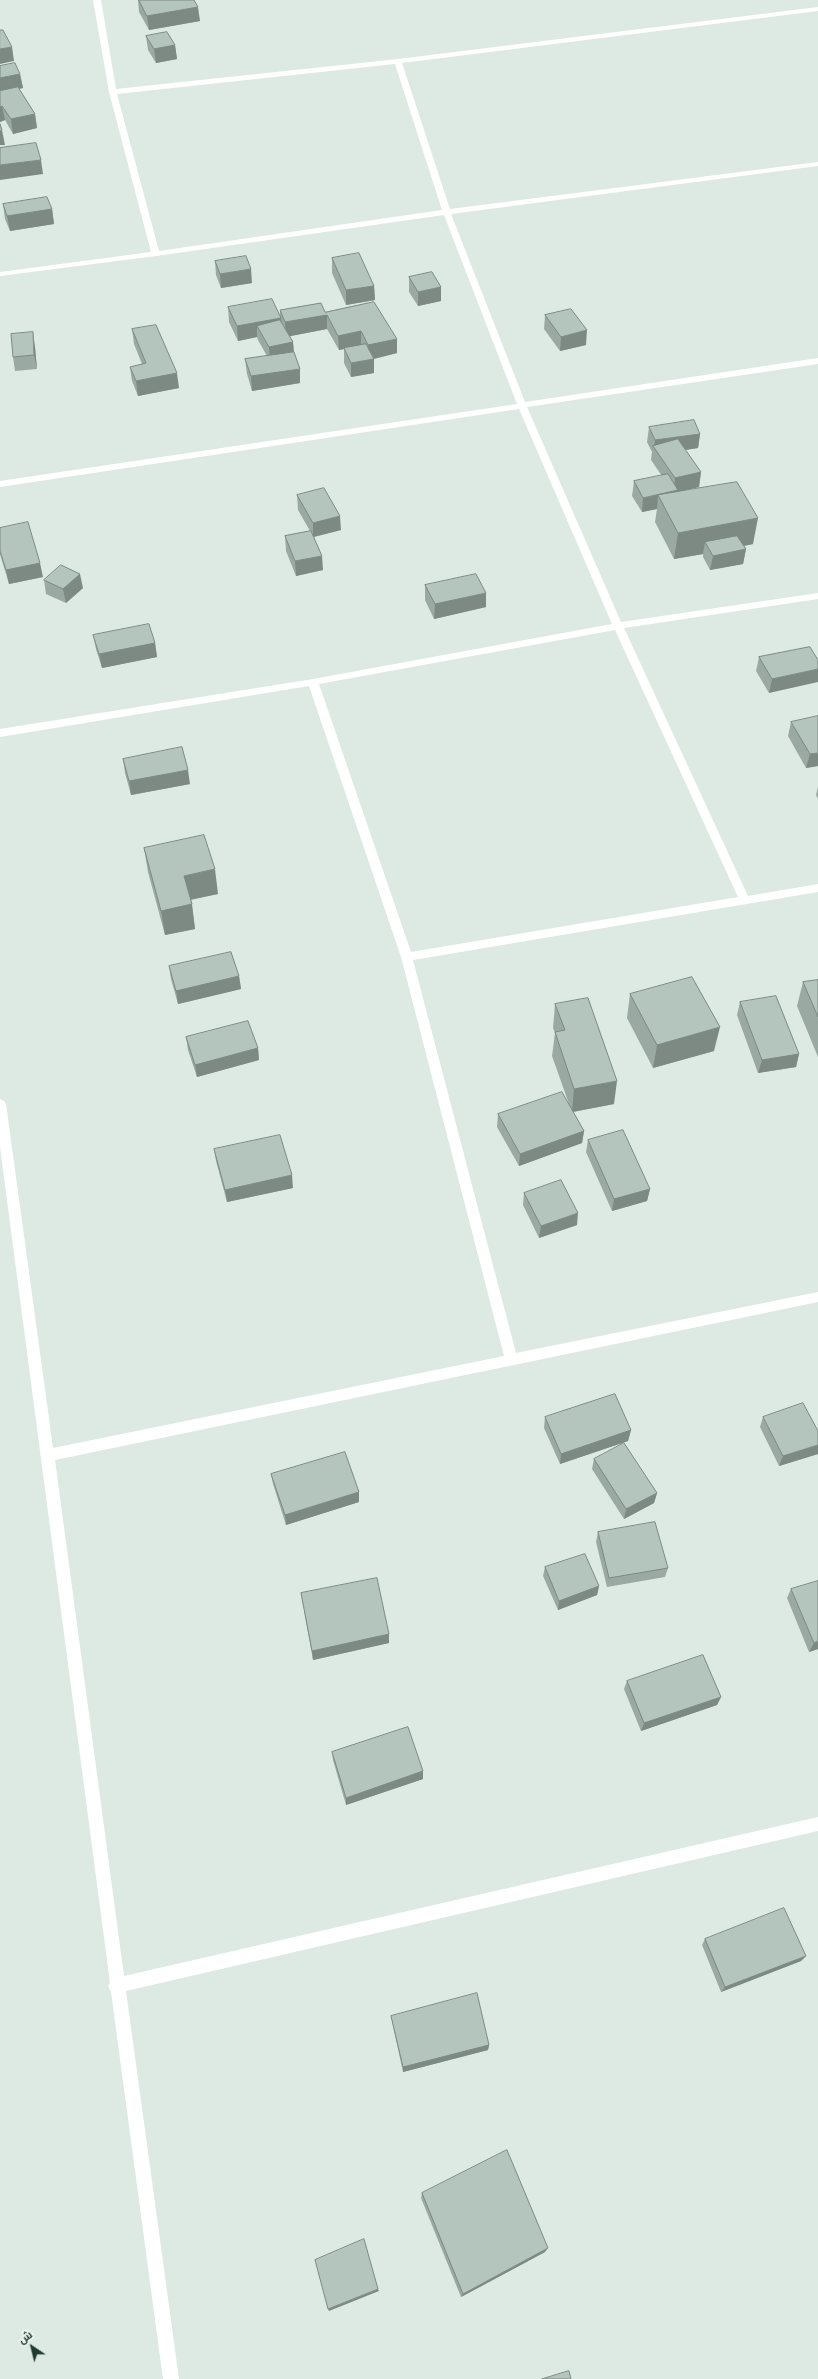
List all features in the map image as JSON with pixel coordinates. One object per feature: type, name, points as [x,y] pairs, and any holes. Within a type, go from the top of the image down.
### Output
[{"type":"street","points":[[97,0],[113,92],[156,254]]},
{"type":"street","points":[[113,92],[398,60],[818,9]]},
{"type":"street","points":[[398,60],[446,212],[522,407],[617,626],[745,900]]},
{"type":"street","points":[[0,274],[156,254],[446,212],[818,164]]},
{"type":"street","points":[[0,484],[522,407],[818,361]]},
{"type":"street","points":[[0,733],[313,682],[617,626],[818,596]]},
{"type":"street","points":[[313,682],[407,957],[512,1360]]},
{"type":"street","points":[[407,957],[818,888]]},
{"type":"street","points":[[0,1104],[48,1455],[116,1986],[171,2379]]},
{"type":"street","points":[[48,1455],[818,1297]]},
{"type":"street","points":[[116,1986],[818,1824]]},
{"type":"building","points":[[139,0],[194,0],[198,7],[147,16]]},
{"type":"building","points":[[0,30],[3,30],[12,47],[0,49]]},
{"type":"building","points":[[167,32],[175,45],[154,49],[146,36]]},
{"type":"building","points":[[15,63],[20,74],[0,78],[0,66]]},
{"type":"building","points":[[18,87],[35,114],[11,119],[2,106],[0,107],[0,91]]},
{"type":"building","points":[[36,143],[41,160],[0,165],[0,148]]},
{"type":"building","points":[[47,197],[52,209],[7,216],[3,204]]},
{"type":"building","points":[[359,253],[374,286],[346,290],[332,258]]},
{"type":"building","points":[[246,256],[251,269],[220,274],[215,261]]},
{"type":"building","points":[[432,272],[441,287],[418,292],[409,277]]},
{"type":"building","points":[[272,299],[281,318],[237,326],[228,307]]},
{"type":"building","points":[[374,302],[397,339],[368,345],[361,331],[338,336],[327,315],[285,322],[280,310],[321,303],[325,312]]},
{"type":"building","points":[[571,309],[587,330],[561,337],[545,315]]},
{"type":"building","points":[[280,320],[293,342],[269,347],[257,326]]},
{"type":"building","points":[[156,325],[177,373],[136,381],[130,367],[146,363],[132,329]]},
{"type":"building","points":[[33,332],[34,355],[13,357],[11,334]]},
{"type":"building","points":[[366,344],[374,359],[351,363],[344,348]]},
{"type":"building","points":[[294,352],[300,369],[251,376],[245,359]]},
{"type":"building","points":[[694,420],[700,434],[655,440],[649,427]]},
{"type":"building","points":[[678,439],[701,472],[675,478],[653,446]]},
{"type":"building","points":[[668,474],[678,490],[643,498],[634,481]]},
{"type":"building","points":[[737,482],[758,518],[678,533],[658,495]]},
{"type":"building","points":[[324,488],[340,516],[313,523],[297,495]]},
{"type":"building","points":[[28,522],[40,563],[6,570],[0,551],[0,528]]},
{"type":"building","points":[[311,531],[322,556],[295,561],[285,536]]},
{"type":"building","points":[[737,536],[746,549],[713,556],[705,542]]},
{"type":"building","points":[[61,565],[80,574],[63,589],[44,580]]},
{"type":"building","points":[[476,574],[486,593],[435,604],[425,585]]},
{"type":"building","points":[[149,624],[155,643],[99,654],[93,635]]},
{"type":"building","points":[[810,647],[818,660],[818,669],[772,679],[759,657]]},
{"type":"building","points":[[818,716],[818,753],[810,754],[791,722]]},
{"type":"building","points":[[182,747],[188,770],[129,781],[123,759]]},
{"type":"building","points":[[204,835],[215,869],[184,876],[192,904],[161,911],[144,848]]},
{"type":"building","points":[[231,952],[239,976],[176,991],[169,966]]},
{"type":"building","points":[[692,977],[720,1027],[657,1045],[630,994]]},
{"type":"building","points":[[818,980],[818,1017],[803,982]]},
{"type":"building","points":[[776,996],[799,1054],[762,1060],[740,1002]]},
{"type":"building","points":[[588,998],[617,1081],[574,1089],[555,1032],[565,1030],[555,1004]]},
{"type":"building","points":[[248,1021],[258,1048],[195,1065],[186,1037]]},
{"type":"building","points":[[562,1092],[584,1131],[520,1154],[498,1114]]},
{"type":"building","points":[[623,1130],[650,1189],[614,1199],[588,1140]]},
{"type":"building","points":[[280,1135],[292,1175],[225,1190],[214,1149]]},
{"type":"building","points":[[561,1180],[578,1213],[541,1226],[524,1193]]},
{"type":"building","points":[[615,1394],[631,1430],[561,1454],[545,1417]]},
{"type":"building","points":[[803,1403],[818,1431],[818,1445],[783,1456],[763,1417]]},
{"type":"building","points":[[624,1443],[657,1493],[626,1509],[594,1459]]},
{"type":"building","points":[[345,1452],[359,1492],[285,1515],[271,1474]]},
{"type":"building","points":[[655,1522],[668,1568],[609,1578],[598,1532]]},
{"type":"building","points":[[585,1554],[599,1586],[559,1601],[545,1567]]},
{"type":"building","points":[[377,1578],[389,1634],[312,1651],[301,1593]]},
{"type":"building","points":[[818,1581],[818,1641],[814,1643],[791,1589]]},
{"type":"building","points":[[703,1655],[721,1697],[644,1723],[627,1681]]},
{"type":"building","points":[[408,1727],[423,1771],[346,1798],[332,1752]]},
{"type":"building","points":[[784,1908],[806,1956],[725,1987],[705,1939]]},
{"type":"building","points":[[477,1993],[489,2045],[403,2067],[391,2016]]},
{"type":"building","points":[[507,2150],[548,2248],[463,2294],[422,2193]]},
{"type":"building","points":[[364,2239],[378,2289],[328,2309],[315,2260]]},
{"type":"building","points":[[569,2371],[571,2379],[542,2379]]}]
